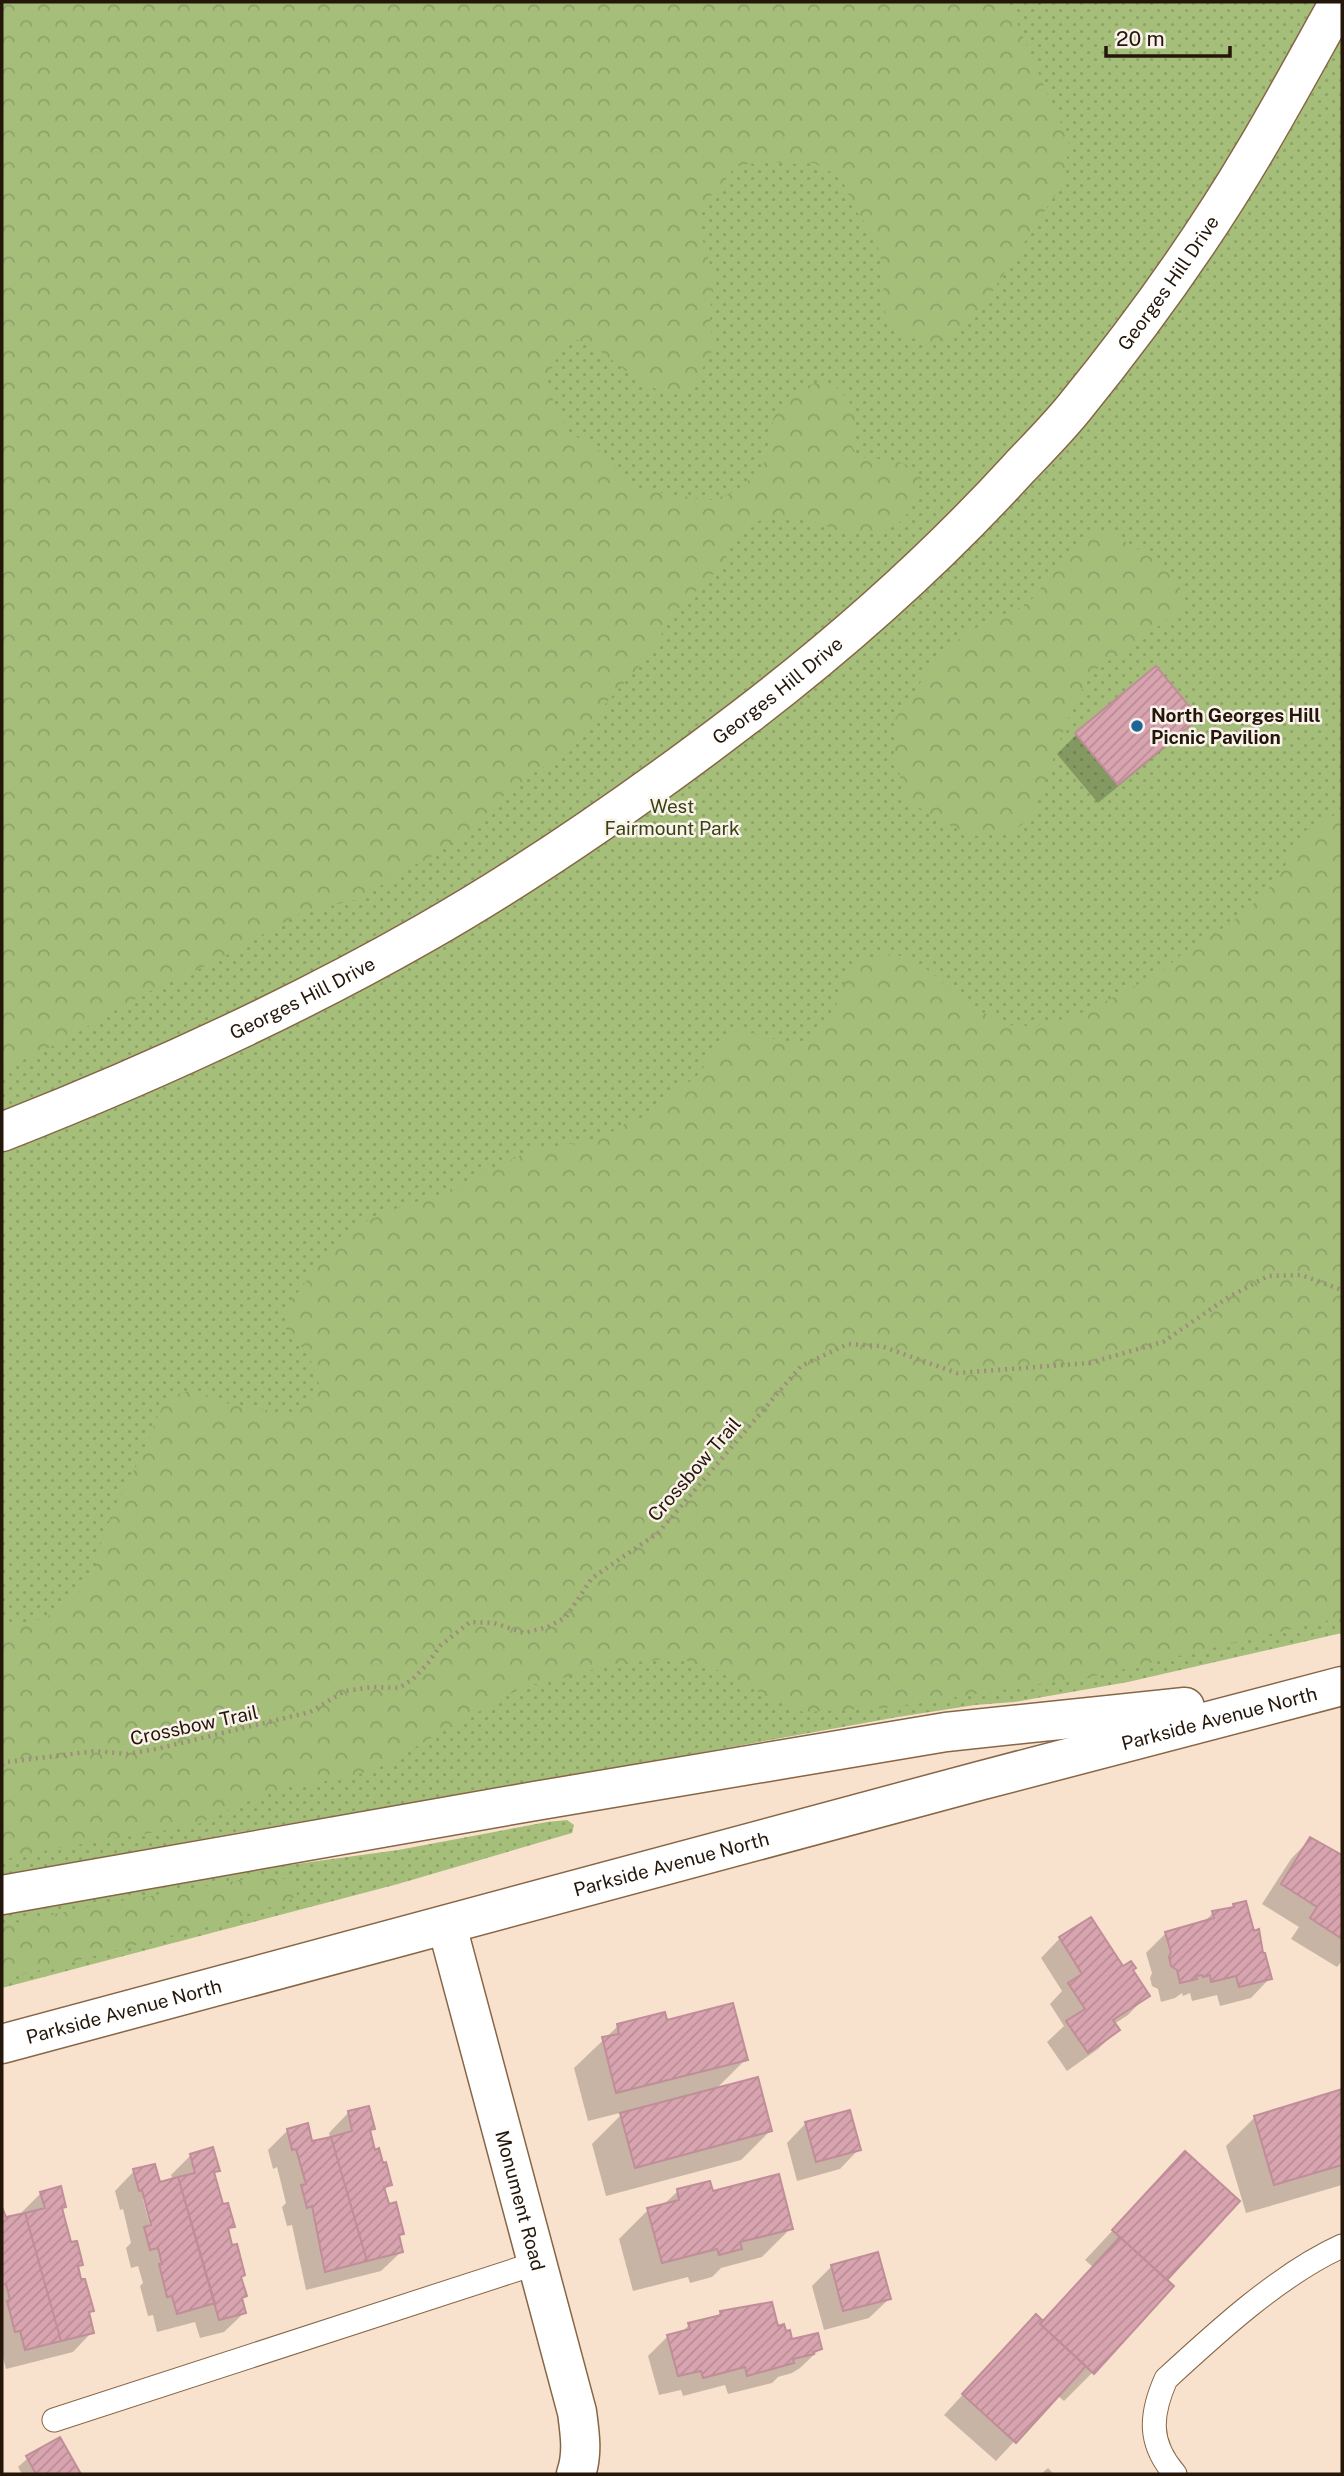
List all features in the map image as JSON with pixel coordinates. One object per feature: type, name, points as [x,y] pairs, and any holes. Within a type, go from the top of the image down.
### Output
[{"type":"main road","name":"Georges Hill Drive","points":[[2,1132],[88,1098],[209,1044],[343,978],[428,932],[561,848],[686,762],[861,624],[936,555],[997,492],[1070,413],[1125,345],[1194,248],[1255,153],[1339,2]]},
{"type":"main road","points":[[2,1895],[534,1801],[946,1732],[1326,1690]]},
{"type":"main road","name":"Parkside Avenue North","points":[[2,2044],[1326,1690]]},
{"type":"main road","name":"Monument Road","points":[[447,1926],[578,2413],[581,2439],[576,2474]]},
{"type":"lane","points":[[1175,2474],[1156,2445],[1153,2425],[1157,2399],[1166,2379],[1276,2285],[1342,2246]]},
{"type":"lane","points":[[54,2420],[537,2263]]},
{"type":"path","name":"Crossbow Trail","points":[[2,1765],[6,1762],[96,1751],[127,1754],[241,1731],[310,1712],[345,1691],[373,1686],[399,1688],[428,1663],[440,1646],[470,1622],[494,1623],[524,1633],[548,1628],[566,1617],[592,1578],[658,1533],[801,1366],[848,1344],[881,1346],[957,1373],[1089,1363],[1163,1342],[1227,1298],[1268,1276],[1301,1275],[1342,1290]]},
{"type":"green space","name":"West Fairmount Park","points":[[2,2],[1342,2],[1342,1633],[1128,1682],[1014,1702],[898,1717],[2,1876]]},
{"type":"green space","points":[[2,2],[1008,2],[1067,134],[1069,147],[1063,183],[981,309],[961,329],[934,343],[907,337],[889,321],[884,309],[883,268],[877,243],[838,176],[814,163],[775,162],[735,167],[703,205],[699,216],[699,228],[713,274],[713,298],[709,310],[713,346],[710,357],[690,387],[681,393],[668,396],[633,376],[589,343],[577,340],[559,354],[549,374],[547,387],[569,432],[601,452],[636,487],[711,500],[736,491],[763,467],[774,417],[798,390],[820,381],[832,384],[841,391],[855,410],[852,447],[859,457],[897,461],[917,469],[922,480],[908,513],[900,522],[879,533],[866,535],[790,515],[754,522],[742,528],[719,568],[674,613],[648,657],[607,702],[569,753],[537,771],[502,797],[468,833],[426,860],[403,870],[363,898],[301,913],[216,961],[144,994],[55,1045],[2,1070]]},
{"type":"green space","points":[[1095,527],[1136,548],[1165,568],[1175,578],[1185,606],[1129,649],[1100,666],[1088,679],[1072,708],[1035,808],[1023,824],[1009,833],[974,836],[940,821],[906,799],[894,753],[895,719],[927,673],[962,636],[994,618],[1027,605],[1083,537]]},
{"type":"green space","points":[[1342,811],[1342,1617],[1099,1675],[885,1708],[803,1712],[715,1669],[679,1658],[613,1664],[542,1684],[528,1684],[378,1768],[343,1779],[294,1785],[265,1794],[193,1826],[57,1848],[2,1860],[2,1619],[15,1623],[42,1619],[67,1604],[86,1583],[95,1568],[103,1536],[113,1512],[159,1414],[174,1396],[191,1392],[231,1404],[296,1413],[306,1405],[319,1384],[308,1353],[289,1335],[284,1325],[291,1301],[321,1262],[360,1224],[443,1193],[536,1149],[598,1140],[628,1122],[640,1119],[697,1076],[720,1045],[740,1030],[789,1043],[813,1040],[830,1022],[847,975],[865,959],[885,954],[909,957],[932,973],[959,999],[1005,1025],[1032,1026],[1068,1018],[1091,1009],[1161,972],[1190,947],[1204,941],[1243,914],[1278,879],[1303,832]]},
{"type":"green space","points":[[567,1820],[574,1825],[572,1833],[398,1884],[2,1988],[2,1914],[244,1871],[398,1850]]},
{"type":"green space","points":[[269,1875],[296,1882],[297,1895],[287,1902],[216,1924],[2,1980],[2,1926],[82,1908]]},
{"type":"building","name":"North Georges Hill Picnic Pavilion","points":[[1156,666],[1199,718],[1118,785],[1075,733]]},
{"type":"building","points":[[1310,1837],[1342,1855],[1342,1939],[1310,1918],[1317,1907],[1281,1884]]},
{"type":"building","points":[[1246,1901],[1254,1931],[1259,1929],[1263,1953],[1272,1979],[1239,1987],[1236,1976],[1211,1982],[1210,1975],[1202,1975],[1180,1983],[1177,1970],[1171,1966],[1171,1952],[1165,1932],[1214,1918],[1212,1911],[1234,1907],[1233,1904]]},
{"type":"building","points":[[1091,1917],[1123,1966],[1131,1961],[1136,1968],[1133,1970],[1150,1996],[1113,2020],[1120,2030],[1088,2053],[1066,2021],[1085,2009],[1068,1983],[1082,1974],[1059,1937]]},
{"type":"building","points":[[733,2003],[748,2060],[616,2093],[602,2037],[619,2034],[617,2024],[665,2012],[667,2020]]},
{"type":"building","points":[[758,2077],[772,2131],[635,2168],[620,2113]]},
{"type":"building","points":[[1342,2089],[1342,2165],[1274,2185],[1254,2116]]},
{"type":"building","points":[[369,2106],[375,2129],[370,2130],[375,2150],[379,2148],[383,2163],[386,2162],[392,2185],[384,2187],[389,2204],[396,2202],[404,2234],[399,2235],[403,2252],[367,2261],[331,2137],[352,2131],[348,2111]]},
{"type":"building","points":[[850,2110],[861,2150],[816,2162],[805,2122]]},
{"type":"building","points":[[308,2123],[312,2141],[331,2137],[367,2261],[325,2272],[312,2206],[307,2208],[301,2185],[306,2184],[296,2149],[292,2150],[287,2129]]},
{"type":"building","points":[[213,2147],[220,2171],[214,2172],[223,2204],[228,2203],[235,2227],[228,2228],[232,2245],[237,2244],[245,2275],[241,2277],[247,2296],[242,2298],[246,2313],[219,2320],[178,2177],[195,2173],[190,2154]]},
{"type":"building","points":[[1185,2151],[1240,2201],[1167,2280],[1112,2230]]},
{"type":"building","points":[[155,2164],[160,2182],[178,2177],[215,2303],[177,2314],[172,2296],[167,2297],[158,2248],[150,2250],[144,2227],[151,2225],[142,2190],[139,2191],[133,2169]]},
{"type":"building","points":[[779,2174],[793,2229],[740,2242],[742,2249],[719,2255],[717,2249],[662,2263],[647,2208],[679,2200],[677,2189],[710,2181],[713,2191]]},
{"type":"building","points":[[61,2186],[66,2207],[62,2208],[71,2242],[77,2241],[83,2265],[78,2266],[81,2279],[85,2279],[94,2311],[89,2312],[94,2333],[61,2341],[25,2213],[45,2208],[40,2192]]},
{"type":"building","points":[[2,2207],[6,2217],[25,2213],[61,2341],[25,2350],[20,2331],[15,2332],[7,2301],[10,2300],[6,2284],[2,2285]]},
{"type":"building","points":[[1120,2237],[1174,2286],[1094,2374],[1040,2324]]},
{"type":"building","points":[[878,2252],[891,2299],[843,2311],[831,2265]]},
{"type":"building","points":[[772,2302],[778,2326],[784,2324],[786,2331],[790,2330],[792,2339],[818,2333],[822,2349],[813,2352],[814,2354],[793,2359],[794,2363],[747,2376],[745,2367],[703,2378],[701,2371],[678,2376],[667,2335],[690,2329],[688,2323],[721,2315],[720,2311]]},
{"type":"building","points":[[1036,2314],[1043,2321],[1040,2324],[1086,2366],[1016,2443],[962,2394]]},
{"type":"building","points":[[60,2437],[81,2474],[36,2474],[26,2456]]},
{"type":"place","name":"North Georges Hill Picnic Pavilion","points":[[1137,726]]}]
